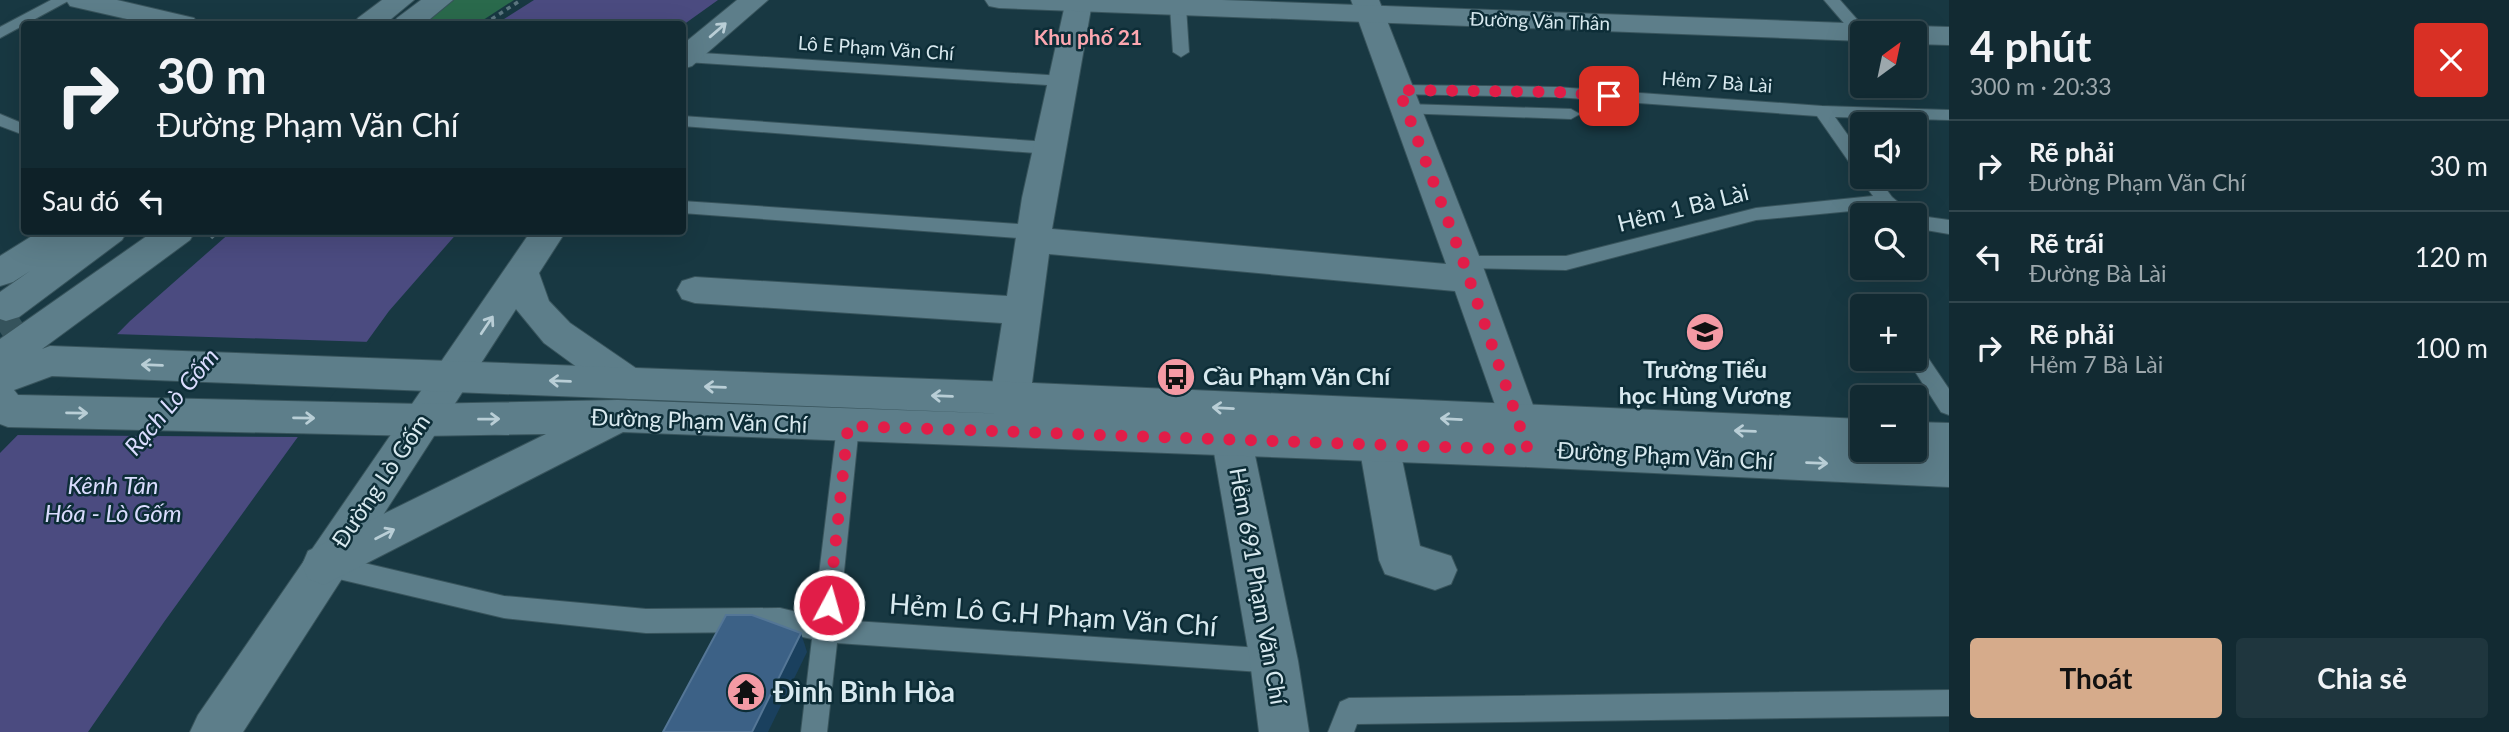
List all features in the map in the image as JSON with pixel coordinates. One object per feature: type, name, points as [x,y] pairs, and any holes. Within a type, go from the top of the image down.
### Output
[{"type":"street","points":[[80,0],[171,21]]},
{"type":"street","points":[[372,21],[400,0]]},
{"type":"street","points":[[411,21],[439,0]]},
{"type":"street","points":[[686,57],[754,0]]},
{"type":"street","name":"Đường Văn Thân","points":[[999,0],[1178,7],[1368,8],[1850,32]]},
{"type":"street","points":[[1010,398],[1033,236],[1078,3]]},
{"type":"street","points":[[1368,8],[1466,270],[1524,436]]},
{"type":"street","points":[[1927,35],[1949,36]]},
{"type":"street","points":[[6,297],[62,235]]},
{"type":"street","points":[[6,297],[86,235]]},
{"type":"street","points":[[6,297],[104,235]]},
{"type":"street","points":[[6,297],[135,235]]},
{"type":"street","points":[[0,359],[172,235]]},
{"type":"street","name":"Đường Lò Gốm","points":[[215,732],[546,235]]},
{"type":"street","points":[[1033,236],[1466,270]]},
{"type":"street","points":[[324,565],[623,400],[533,307],[522,272]]},
{"type":"street","points":[[695,290],[1022,311]]},
{"type":"street","name":"Đường Phạm Văn Chí","points":[[3,397],[50,362],[452,377],[848,426],[1379,445],[1524,436],[1850,436]]},
{"type":"street","name":"Đường Phạm Văn Chí","points":[[3,397],[421,420],[623,400],[1010,398],[1949,470]]},
{"type":"street","points":[[1927,439],[1949,440]]},
{"type":"street","name":"Hẻm 691 Phạm Văn Chí","points":[[1232,441],[1275,661],[1284,732]]},
{"type":"street","points":[[1379,445],[1401,560],[1435,570]]},
{"type":"lane","points":[[23,21],[62,0]]},
{"type":"lane","points":[[1832,0],[1854,21]]},
{"type":"lane","points":[[1178,7],[1181,52]]},
{"type":"lane","points":[[0,33],[21,22]]},
{"type":"lane","name":"Lô E Phạm Văn Chí","points":[[686,59],[1063,81]]},
{"type":"lane","name":"Hẻm 7 Bà Lài","points":[[1402,99],[1556,92],[1822,111],[1949,115]]},
{"type":"lane","points":[[1402,99],[1571,114]]},
{"type":"lane","points":[[1822,111],[1850,151]]},
{"type":"lane","points":[[0,119],[21,129]]},
{"type":"lane","points":[[686,121],[1049,148]]},
{"type":"lane","points":[[1877,189],[1889,203]]},
{"type":"lane","name":"Hẻm 1 Bà Lài","points":[[1466,270],[1566,264],[1756,214],[1886,201]]},
{"type":"lane","points":[[686,207],[1033,236]]},
{"type":"lane","points":[[1927,223],[1949,227]]},
{"type":"lane","points":[[1926,371],[1949,406]]},
{"type":"lane","points":[[814,732],[848,426]]},
{"type":"lane","name":"Hẻm Lô G.H Phạm Văn Chí","points":[[324,565],[504,607],[646,621],[780,620],[827,631],[1275,661]]},
{"type":"lane","points":[[1341,732],[1349,711],[1949,704]]},
{"type":"path","points":[[489,21],[521,0]]},
{"type":"green space","points":[[452,0],[514,0],[482,21],[428,21],[431,15]]},
{"type":"water","points":[[534,0],[718,0],[686,23],[501,21]]},
{"type":"water","name":"Kênh Tân Hóa - Lò Gốm","points":[[227,235],[456,235],[389,311],[164,622],[88,732],[0,732],[0,453],[130,321]]},
{"type":"pier","points":[[113,334],[371,342],[302,437],[13,435]]},
{"type":"building","name":"Đình Bình Hòa","points":[[726,615],[752,615],[801,633],[752,732],[663,732]]},
{"type":"tunnel","points":[[0,332],[20,319]]},
{"type":"place","name":"Trường Tiểu học Hùng Vương","points":[[1705,332]]},
{"type":"place","name":"Cầu Phạm Văn Chí","points":[[1176,377]]},
{"type":"place","name":"Đình Bình Hòa","points":[[746,692]]},
{"type":"district","name":"Khu phố 21","points":[[1088,38]]},
{"type":"route","points":[[829,605],[848,426],[1528,450],[1463,261],[1399,90],[1556,92],[1609,96]]},
{"type":"water label","name":"Rạch Lò Gốm","points":[[172,402]]}]
